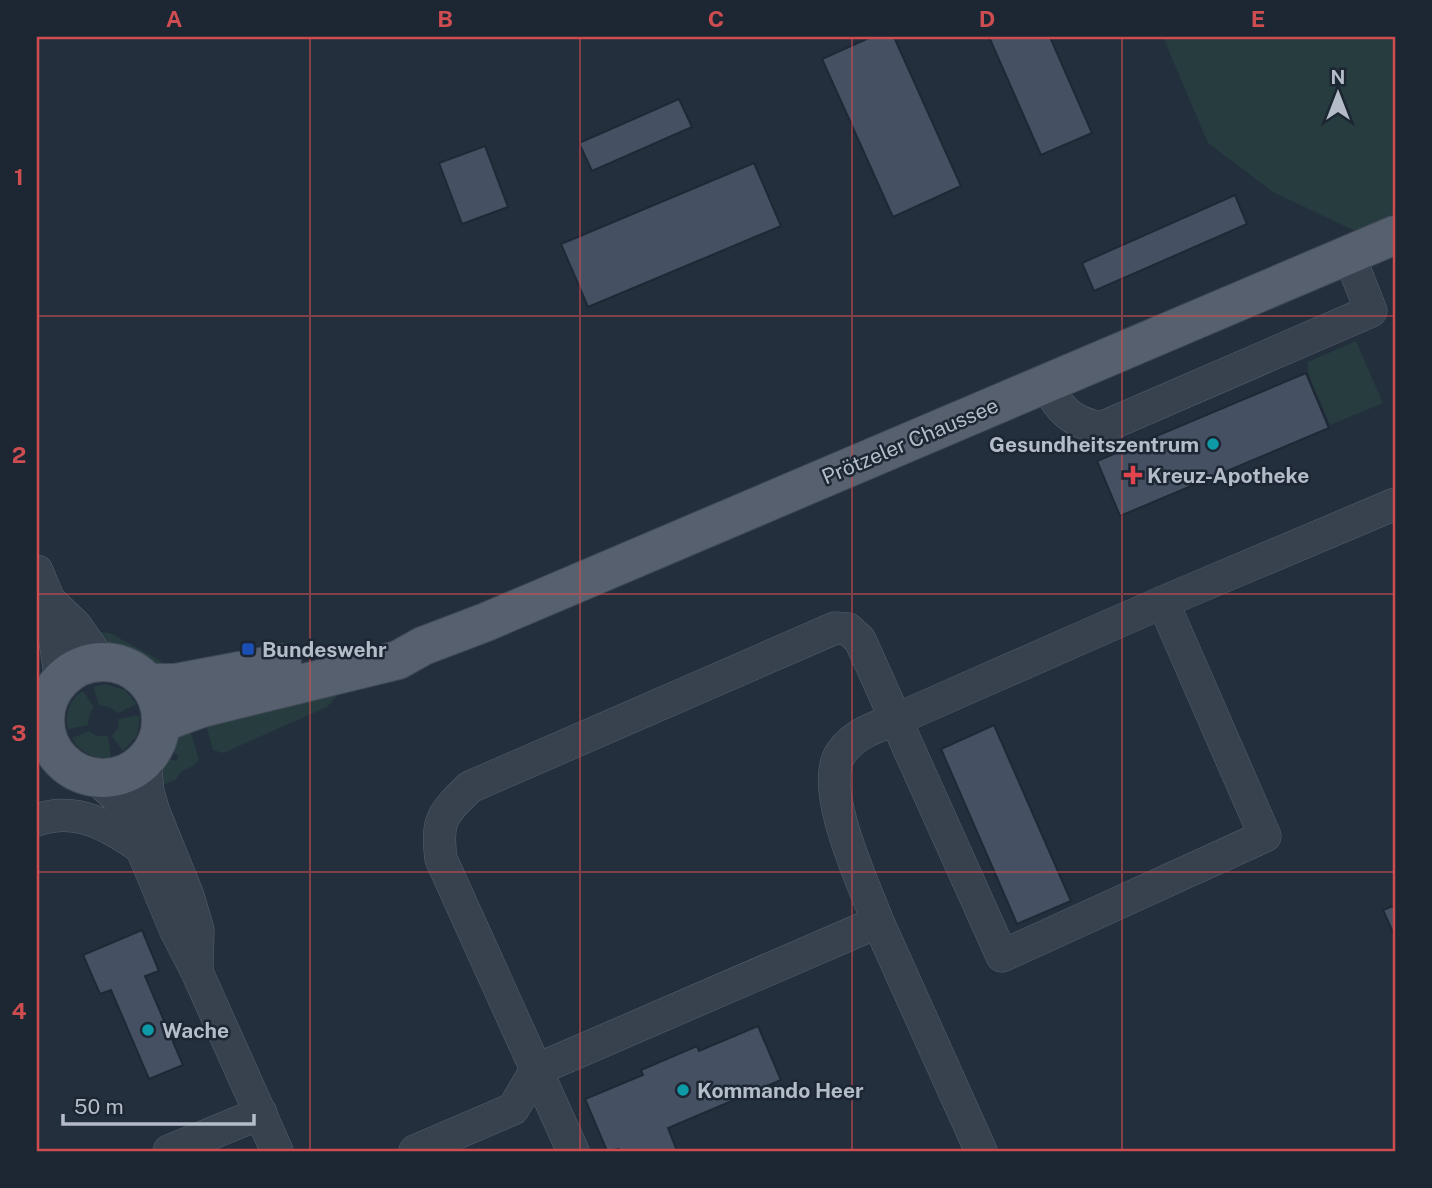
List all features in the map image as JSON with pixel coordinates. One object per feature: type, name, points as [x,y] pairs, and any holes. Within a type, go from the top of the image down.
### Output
[{"type":"main road","name":"Prötzeler Chaussee","points":[[161,723],[202,708],[398,660],[423,646],[486,622],[1395,235]]},
{"type":"main road","name":"Prötzeler Chaussee","points":[[148,683],[176,683],[323,656],[423,646]]},
{"type":"main road","points":[[101,662],[127,667],[148,683],[160,706],[161,723],[158,740],[145,762],[123,776],[96,778],[49,762],[49,742],[45,729],[47,706],[76,669],[101,662]]},
{"type":"lane","points":[[1046,383],[1056,404],[1082,425],[1101,428],[1371,312],[1349,255]]},
{"type":"lane","points":[[981,1151],[878,922],[838,817],[833,788],[840,754],[865,730],[895,720],[1395,504]]},
{"type":"lane","points":[[37,570],[49,600],[47,706]]},
{"type":"lane","points":[[49,600],[76,625],[101,662]]},
{"type":"lane","points":[[573,1151],[440,859],[437,833],[447,809],[454,802],[470,788],[835,628],[848,629],[860,640],[1002,956],[1265,836],[1163,602]]},
{"type":"lane","points":[[145,762],[148,792],[154,812],[188,896],[198,930],[197,971]]},
{"type":"lane","points":[[96,778],[121,802],[175,929],[197,971],[277,1151]]},
{"type":"lane","points":[[37,820],[49,816],[83,816],[113,828],[141,848]]},
{"type":"lane","points":[[415,1151],[513,1109],[536,1070],[878,922]]},
{"type":"lane","points":[[169,1151],[261,1113]]},
{"type":"green space","points":[[1163,37],[1395,37],[1395,214],[1355,231],[1273,192],[1208,143]]},
{"type":"green space","points":[[1356,341],[1383,403],[1330,425],[1308,373],[1308,362]]},
{"type":"green space","points":[[110,633],[175,669],[156,671],[122,654],[93,635]]},
{"type":"green space","points":[[350,682],[327,707],[223,753],[213,750],[203,715]]},
{"type":"green space","points":[[105,684],[125,690],[137,704],[118,713],[99,705],[93,687]]},
{"type":"green space","points":[[83,691],[94,707],[88,725],[68,729],[69,707],[74,698]]},
{"type":"green space","points":[[140,715],[137,736],[123,751],[112,736],[118,728],[119,719]]},
{"type":"green space","points":[[188,723],[199,760],[182,771],[175,780],[156,787],[159,764],[163,757],[176,761],[179,756],[167,749]]},
{"type":"green space","points":[[89,731],[97,736],[108,736],[111,757],[93,756],[75,743],[72,738]]},
{"type":"building","points":[[871,37],[894,37],[961,186],[893,217],[822,59]]},
{"type":"building","points":[[989,37],[1050,37],[1092,133],[1041,155]]},
{"type":"building","points":[[679,99],[692,127],[592,171],[579,143]]},
{"type":"building","points":[[485,146],[508,207],[462,224],[439,163]]},
{"type":"building","points":[[754,163],[781,226],[588,307],[561,244]]},
{"type":"building","points":[[1235,195],[1247,224],[1094,291],[1082,263]]},
{"type":"building","name":"Gesundheitszentrum","points":[[1306,373],[1329,428],[1120,516],[1097,461]]},
{"type":"building","points":[[994,725],[1071,901],[1017,924],[941,749]]},
{"type":"building","points":[[1393,906],[1395,911],[1395,937],[1383,910]]},
{"type":"building","name":"Wache","points":[[142,930],[159,971],[145,976],[183,1065],[149,1079],[111,990],[100,994],[83,955]]},
{"type":"building","name":"Kommando Heer","points":[[758,1026],[781,1080],[668,1128],[677,1151],[607,1151],[585,1099],[643,1075],[641,1070],[697,1046],[699,1051]]},
{"type":"place","name":"Gesundheitszentrum","points":[[1213,444]]},
{"type":"place","name":"Kreuz-Apotheke","points":[[1133,475]]},
{"type":"place","name":"Bundeswehr","points":[[248,649]]},
{"type":"place","name":"Wache","points":[[148,1030]]},
{"type":"place","name":"Kommando Heer","points":[[683,1090]]}]
